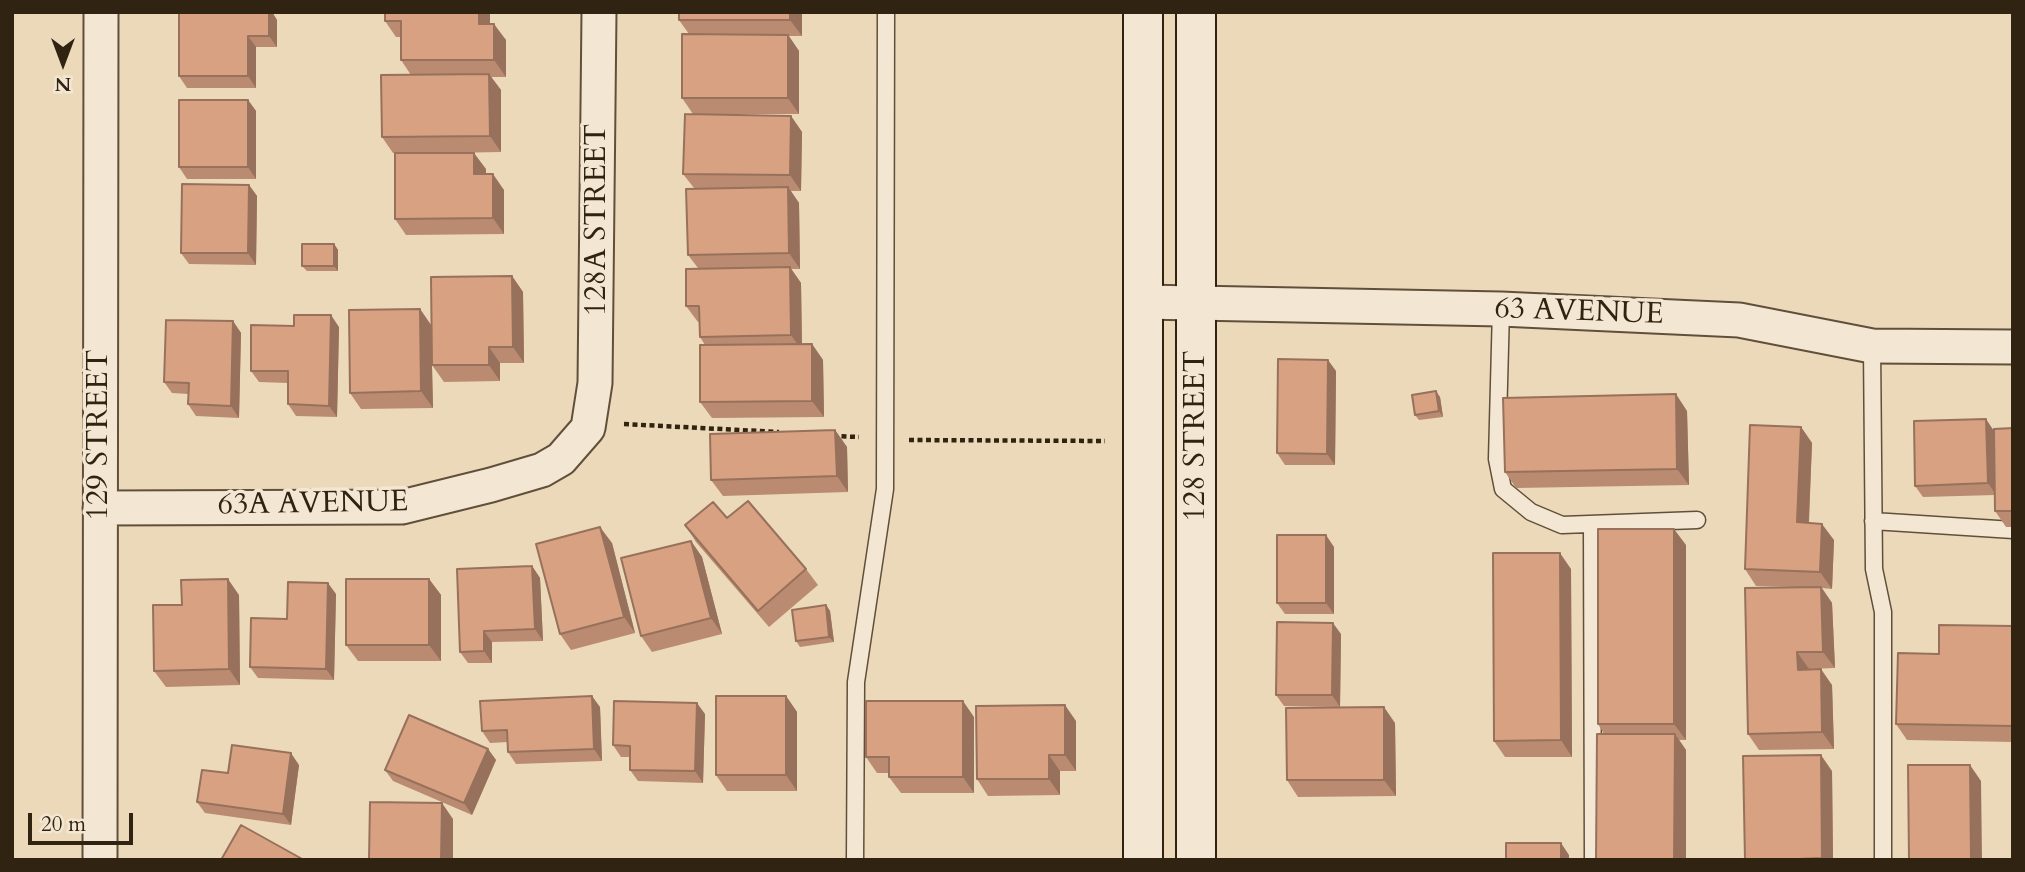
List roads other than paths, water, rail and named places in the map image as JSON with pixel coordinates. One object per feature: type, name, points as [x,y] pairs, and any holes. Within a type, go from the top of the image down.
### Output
[{"type":"main road","name":"128 STREET","points":[[1143,12],[1143,860]]},
{"type":"main road","name":"128 STREET","points":[[1196,12],[1196,860]]},
{"type":"street","name":"129 STREET","points":[[100,857],[101,12]]},
{"type":"street","name":"128A STREET","points":[[588,428],[595,383],[597,338],[599,12]]},
{"type":"street","name":"63 AVENUE","points":[[1143,302],[1502,309],[1739,320],[1872,346],[2013,347]]},
{"type":"street","name":"63A AVENUE","points":[[100,508],[402,507],[447,498],[542,470],[561,459],[588,428]]},
{"type":"lane","points":[[855,860],[856,682],[885,489],[886,12]]},
{"type":"lane","points":[[1502,309],[1497,459],[1503,489],[1531,512],[1562,525],[1697,520]]},
{"type":"lane","points":[[1872,346],[1874,569],[1883,612],[1883,860]]},
{"type":"lane","points":[[1873,521],[2013,530]]},
{"type":"lane","points":[[1592,525],[1593,860]]}]
